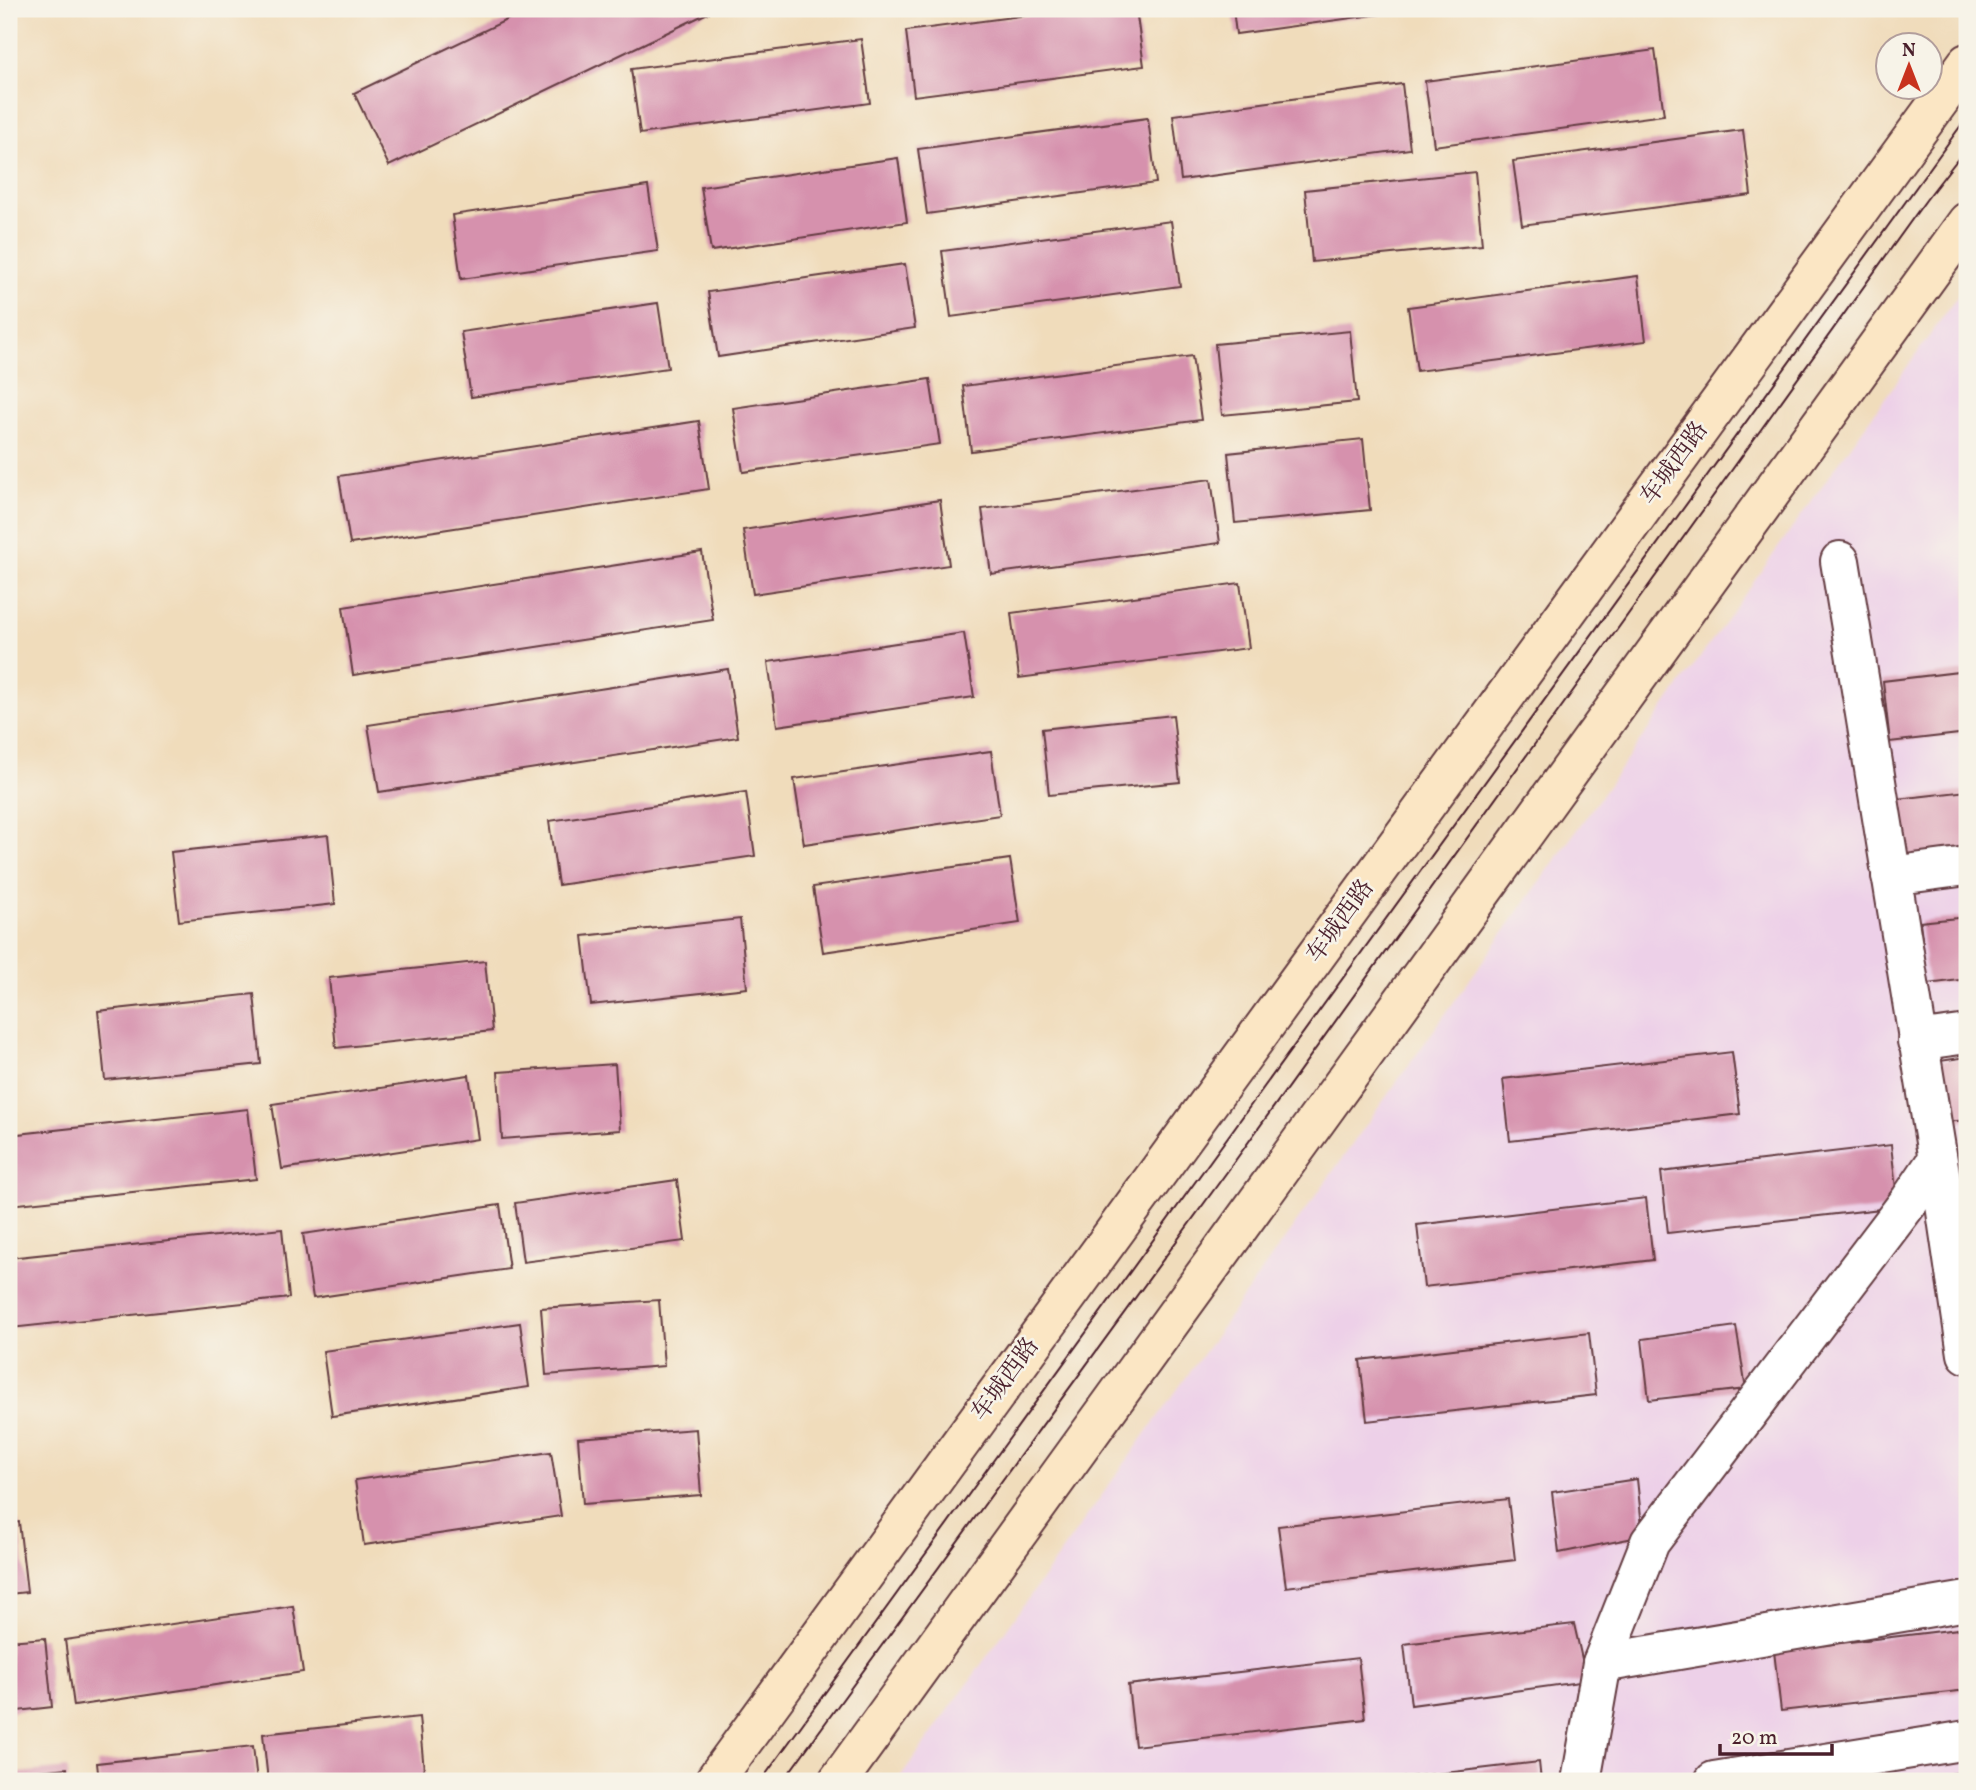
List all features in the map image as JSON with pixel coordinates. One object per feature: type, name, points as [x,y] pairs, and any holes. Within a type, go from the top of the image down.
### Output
[{"type":"main road","name":"车城西路","points":[[714,1781],[1967,63]]},
{"type":"main road","points":[[838,1781],[1967,222]]},
{"type":"street","points":[[1840,561],[1917,1041],[1949,1179],[1967,1354]]},
{"type":"street","points":[[1891,876],[1967,866]]},
{"type":"street","points":[[1917,1041],[1967,1034]]},
{"type":"street","points":[[1581,1781],[1602,1663],[1650,1542],[1910,1200],[1949,1179]]},
{"type":"street","points":[[1602,1663],[1967,1601]]},
{"type":"street","points":[[1714,1781],[1967,1740]]},
{"type":"shaded area","points":[[1967,283],[1967,1781],[898,1781]]},
{"type":"building","points":[[529,9],[716,9],[389,166],[354,93]]},
{"type":"building","points":[[1073,9],[1136,9],[1144,66],[914,96],[906,31]]},
{"type":"building","points":[[1233,9],[1410,9],[1410,10],[1236,34]]},
{"type":"building","points":[[861,39],[870,103],[640,134],[631,69]]},
{"type":"building","points":[[1655,50],[1664,115],[1434,146],[1425,81]]},
{"type":"building","points":[[1402,84],[1410,149],[1181,180],[1173,115]]},
{"type":"building","points":[[1148,118],[1156,183],[927,214],[918,149]]},
{"type":"building","points":[[1743,130],[1751,195],[1522,225],[1513,161]]},
{"type":"building","points":[[898,158],[907,222],[711,251],[701,187]]},
{"type":"building","points":[[1475,172],[1482,245],[1312,262],[1305,190]]},
{"type":"building","points":[[648,186],[658,251],[461,279],[452,215]]},
{"type":"building","points":[[1171,221],[1180,286],[951,317],[942,251]]},
{"type":"building","points":[[905,264],[915,328],[718,357],[708,292]]},
{"type":"building","points":[[1638,276],[1646,341],[1417,371],[1408,307]]},
{"type":"building","points":[[658,303],[668,368],[471,397],[461,332]]},
{"type":"building","points":[[1350,331],[1357,402],[1222,415],[1215,344]]},
{"type":"building","points":[[1192,356],[1201,420],[971,451],[963,386]]},
{"type":"building","points":[[930,379],[940,444],[743,472],[733,408]]},
{"type":"building","points":[[699,421],[709,489],[350,544],[339,476]]},
{"type":"building","points":[[1363,439],[1370,510],[1235,523],[1228,453]]},
{"type":"building","points":[[1211,479],[1220,543],[991,574],[982,509]]},
{"type":"building","points":[[940,500],[949,565],[753,594],[743,530]]},
{"type":"building","points":[[702,552],[713,620],[353,675],[343,607]]},
{"type":"building","points":[[1240,583],[1249,648],[1019,678],[1011,613]]},
{"type":"building","points":[[964,633],[974,697],[777,726],[768,662]]},
{"type":"building","points":[[728,669],[738,737],[379,792],[368,725]]},
{"type":"building","points":[[1967,671],[1967,733],[1890,742],[1883,681]]},
{"type":"building","points":[[1173,715],[1180,782],[1049,795],[1042,729]]},
{"type":"building","points":[[991,751],[1000,815],[804,844],[794,779]]},
{"type":"building","points":[[1967,791],[1967,853],[1905,860],[1898,799]]},
{"type":"building","points":[[746,792],[755,856],[558,885],[549,821]]},
{"type":"building","points":[[328,835],[335,904],[179,921],[171,852]]},
{"type":"building","points":[[1010,859],[1020,923],[823,952],[813,887]]},
{"type":"building","points":[[1967,917],[1967,979],[1928,984],[1920,922]]},
{"type":"building","points":[[740,919],[747,988],[591,1005],[583,936]]},
{"type":"building","points":[[485,961],[492,1031],[336,1048],[329,978]]},
{"type":"building","points":[[254,994],[261,1064],[105,1080],[98,1011]]},
{"type":"building","points":[[1732,1052],[1740,1114],[1510,1141],[1503,1079]]},
{"type":"building","points":[[1967,1057],[1967,1120],[1947,1122],[1940,1061]]},
{"type":"building","points":[[615,1064],[620,1130],[502,1139],[498,1072]]},
{"type":"building","points":[[469,1075],[478,1139],[282,1169],[272,1104]]},
{"type":"building","points":[[248,1109],[256,1179],[9,1205],[9,1135]]},
{"type":"building","points":[[1891,1145],[1898,1207],[1668,1233],[1661,1172]]},
{"type":"building","points":[[677,1180],[685,1241],[523,1262],[515,1203]]},
{"type":"building","points":[[1646,1198],[1653,1260],[1424,1287],[1417,1225]]},
{"type":"building","points":[[500,1205],[509,1269],[313,1298],[303,1234]]},
{"type":"building","points":[[282,1229],[289,1298],[11,1328],[9,1258]]},
{"type":"building","points":[[659,1300],[664,1366],[546,1375],[541,1308]]},
{"type":"building","points":[[520,1323],[529,1387],[332,1416],[323,1351]]},
{"type":"building","points":[[1736,1326],[1746,1389],[1649,1400],[1642,1339]]},
{"type":"building","points":[[1589,1333],[1596,1395],[1367,1421],[1360,1360]]},
{"type":"building","points":[[696,1429],[701,1495],[583,1504],[578,1438]]},
{"type":"building","points":[[551,1452],[561,1516],[364,1545],[355,1480]]},
{"type":"building","points":[[1637,1479],[1643,1536],[1559,1553],[1552,1492]]},
{"type":"building","points":[[1508,1499],[1515,1560],[1286,1587],[1278,1526]]},
{"type":"building","points":[[19,1522],[27,1592],[9,1594],[9,1523]]},
{"type":"building","points":[[293,1606],[303,1672],[74,1706],[65,1640]]},
{"type":"building","points":[[1574,1624],[1587,1681],[1411,1705],[1404,1644]]},
{"type":"building","points":[[1967,1628],[1967,1690],[1781,1711],[1774,1651]]},
{"type":"building","points":[[45,1638],[52,1707],[9,1712],[9,1641]]},
{"type":"building","points":[[1358,1658],[1365,1719],[1135,1746],[1128,1685]]},
{"type":"building","points":[[419,1717],[425,1781],[268,1781],[263,1734]]},
{"type":"building","points":[[253,1746],[257,1781],[99,1781],[97,1763]]},
{"type":"building","points":[[1539,1762],[1541,1781],[1386,1781],[1386,1780]]},
{"type":"building","points":[[67,1768],[68,1781],[9,1781],[9,1774]]},
{"type":"building","points":[[1967,1772],[1967,1781],[1905,1781],[1905,1780]]},
{"type":"tram line","points":[[761,1781],[1967,117]]},
{"type":"tram line","points":[[783,1781],[1232,1165],[1926,200],[1967,147]]}]
